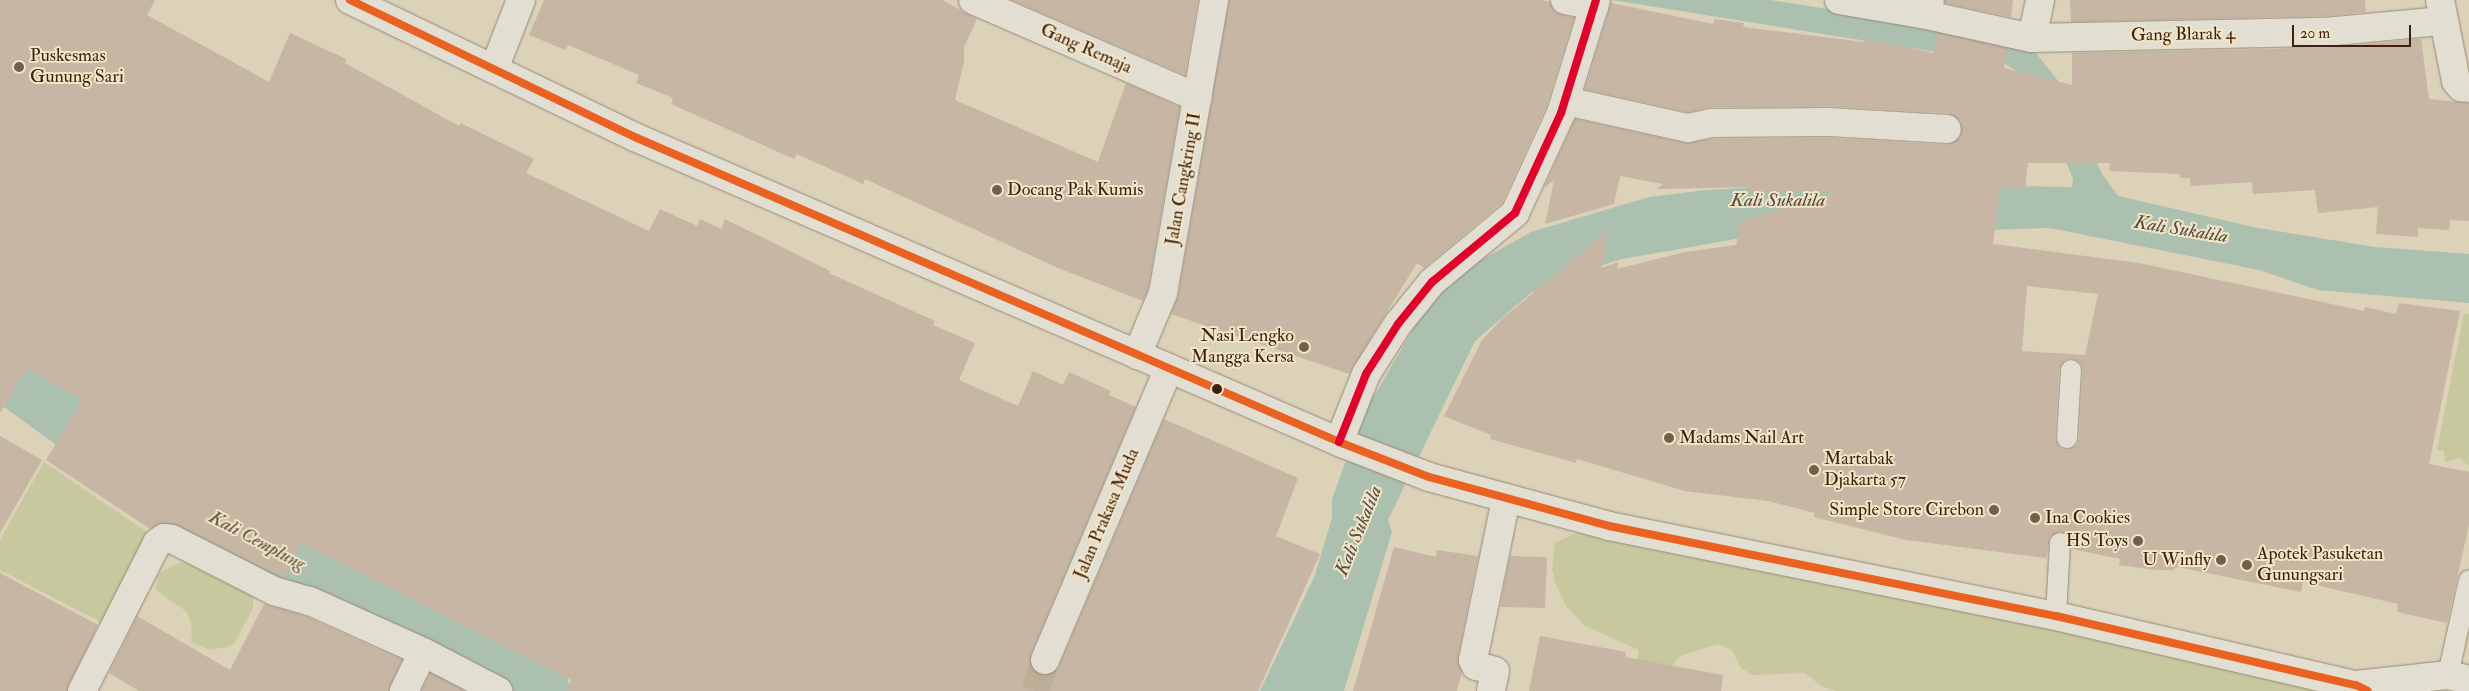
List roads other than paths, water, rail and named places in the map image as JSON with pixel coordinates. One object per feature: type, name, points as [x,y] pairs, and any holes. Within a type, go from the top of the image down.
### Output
[{"type":"street","points":[[350,0],[646,142],[1341,443],[1429,477],[1608,526],[2056,616],[2362,688],[2458,678]]},
{"type":"street","points":[[494,69],[521,0]]},
{"type":"street","name":"Gang Remaja","points":[[973,0],[1198,98]]},
{"type":"street","name":"Jalan Cangkring II","points":[[1137,355],[1163,293],[1214,0]]},
{"type":"street","points":[[1341,443],[1366,374],[1398,324],[1432,282],[1514,213],[1566,101],[1595,3],[1565,0]]},
{"type":"street","name":"Gang Blarak 4","points":[[1839,0],[1928,7],[2032,38],[2325,32],[2441,10]]},
{"type":"street","points":[[2032,38],[2040,0]]},
{"type":"street","points":[[2441,10],[2464,87]]},
{"type":"street","points":[[1566,101],[1688,128],[1711,123],[1829,122],[1947,129]]},
{"type":"street","name":"Jalan Prakasa Muda","points":[[1045,660],[1170,368]]},
{"type":"street","points":[[1491,691],[1495,672],[1476,666],[1473,660],[1506,499]]},
{"type":"street","points":[[82,691],[157,543],[164,538],[172,539],[274,591],[310,601],[423,652],[498,691]]},
{"type":"street","points":[[404,691],[423,652]]},
{"type":"lane","points":[[2067,438],[2071,370]]},
{"type":"lane","points":[[2056,616],[2060,543]]},
{"type":"lane","points":[[2458,678],[2469,580]]},
{"type":"water","name":"Kali Sukalila","points":[[1612,0],[1770,0],[1892,19],[2032,48],[2066,91],[2102,174],[2118,196],[2258,228],[2375,247],[2469,254],[2469,303],[2318,290],[2259,270],[2050,228],[1741,238],[1622,259],[1567,276],[1531,293],[1475,341],[1388,520],[1392,532],[1344,691],[1260,691],[1315,575],[1332,518],[1332,499],[1367,402],[1376,393],[1417,322],[1444,288],[1474,264],[1531,232],[1649,197],[1706,190],[1828,183],[2072,187],[2073,179],[2044,107],[2025,77],[2004,63]]},
{"type":"waterway","name":"Kali Cemplung","points":[[0,360],[76,415],[165,492],[534,691]]},
{"type":"tunnel","points":[[1035,691],[1045,660]]},
{"type":"place","name":"Puskesmas Gunung Sari","points":[[19,67]]},
{"type":"place","name":"Docang Pak Kumis","points":[[997,190]]},
{"type":"place","name":"Nasi Lengko Mangga Kersa","points":[[1304,347]]},
{"type":"place","name":"Madams Nail Art","points":[[1669,438]]},
{"type":"place","name":"Martabak Djakarta 57","points":[[1814,470]]},
{"type":"place","name":"Simple Store Cirebon","points":[[1994,510]]},
{"type":"place","name":"Ina Cookies","points":[[2035,518]]},
{"type":"place","name":"HS Toys","points":[[2138,541]]},
{"type":"place","name":"U Winfly","points":[[2221,560]]},
{"type":"place","name":"Apotek Pasuketan Gunungsari","points":[[2247,565]]}]
